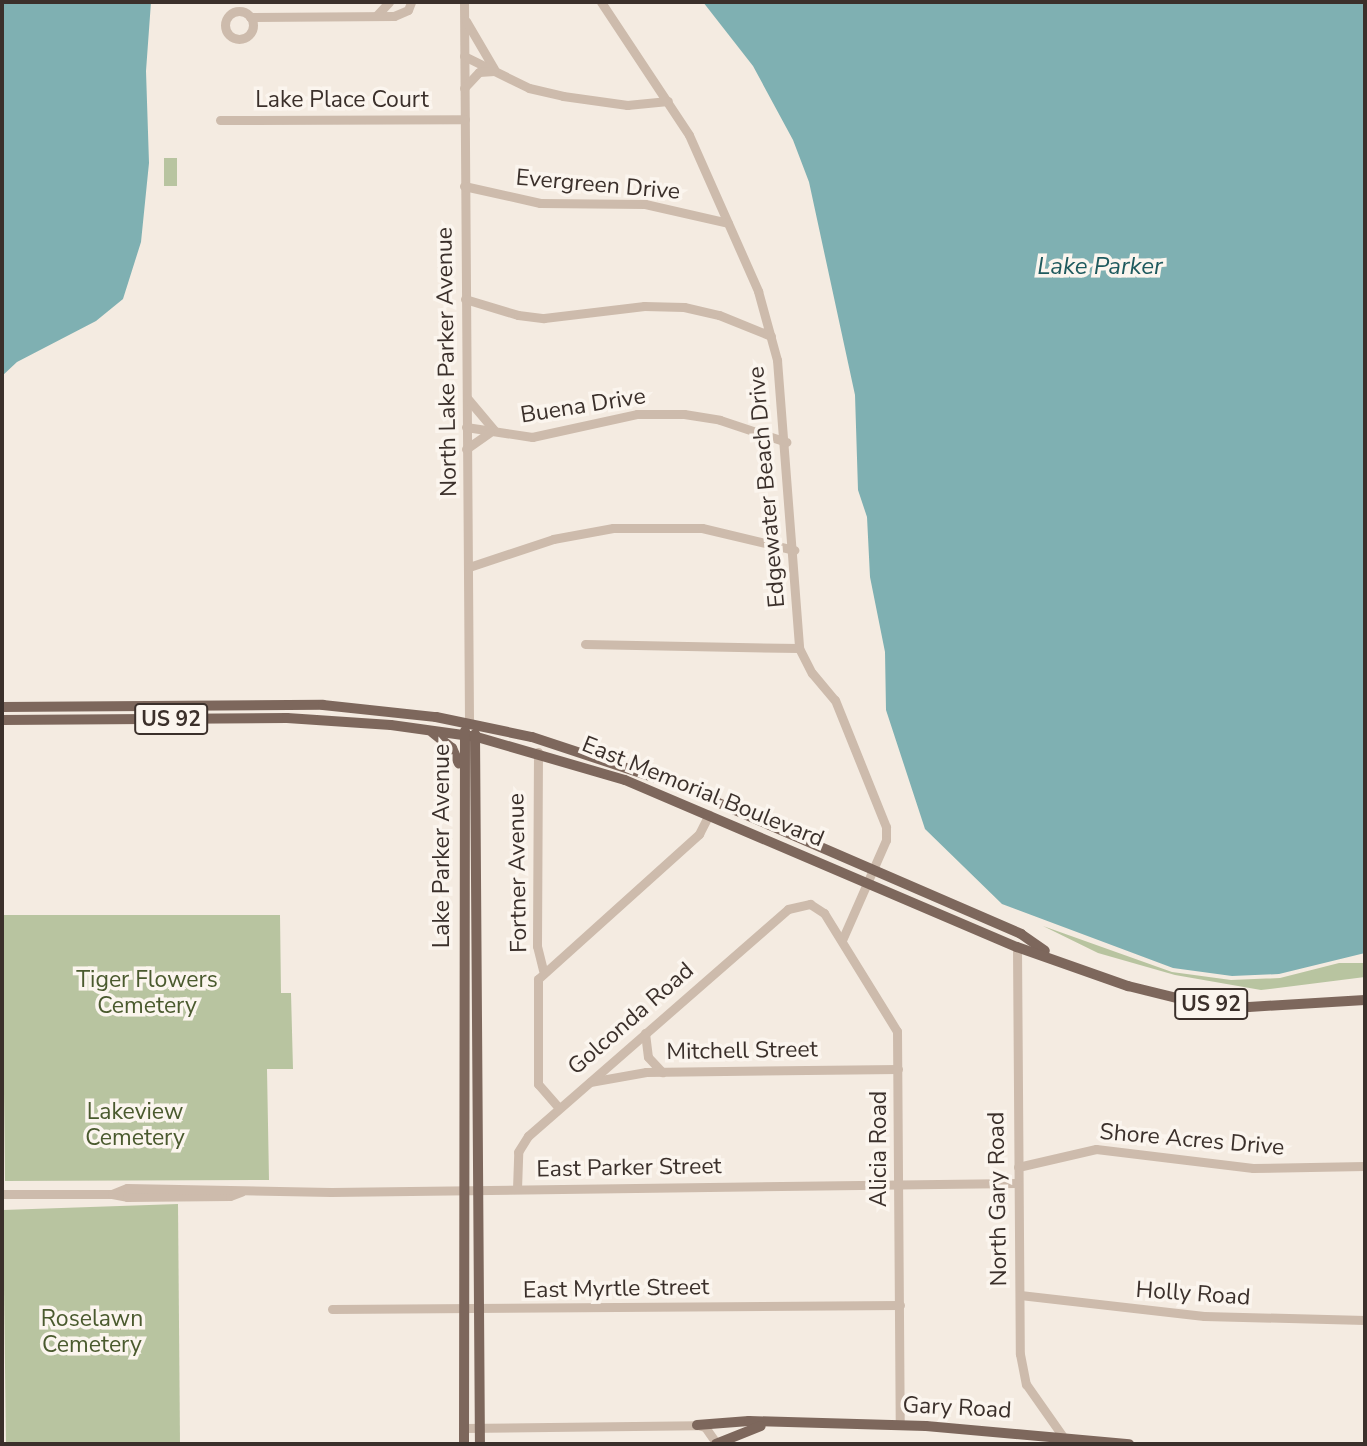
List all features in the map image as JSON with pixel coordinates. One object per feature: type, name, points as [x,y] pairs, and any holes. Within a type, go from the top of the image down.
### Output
[{"type":"main road","name":"East Memorial Boulevard","points":[[2,707],[218,704],[359,708],[469,722],[627,766],[1021,934],[1046,952]]},
{"type":"main road","points":[[185,719],[192,712],[218,704]]},
{"type":"main road","name":"East Memorial Boulevard","points":[[2,720],[324,720],[463,734],[538,752],[709,814],[1017,947],[1046,952],[1128,986],[1216,1005],[1278,1008],[1365,1000]]},
{"type":"main road","name":"Lake Parker Avenue","points":[[464,1444],[461,773],[463,734],[469,722]]},
{"type":"main road","name":"Lake Parker Avenue","points":[[469,722],[477,737],[480,1444]]},
{"type":"main road","points":[[426,729],[453,748],[461,773]]},
{"type":"main road","points":[[697,1424],[782,1423]]},
{"type":"main road","points":[[716,1444],[748,1428],[782,1423]]},
{"type":"main road","name":"Gary Road","points":[[782,1423],[900,1425],[1129,1444]]},
{"type":"street","points":[[376,16],[389,2]]},
{"type":"street","points":[[250,17],[250,33],[234,38],[225,25],[235,7],[250,17],[376,16],[402,13],[411,2]]},
{"type":"street","name":"North Lake Parker Avenue","points":[[464,2],[469,722]]},
{"type":"street","name":"Edgewater Beach Drive","points":[[601,2],[688,135],[758,291],[771,336],[782,382],[799,648],[812,673],[835,700],[885,821],[886,840],[842,940]]},
{"type":"street","points":[[464,17],[495,71]]},
{"type":"street","points":[[464,56],[529,88],[628,105],[668,101]]},
{"type":"street","points":[[464,88],[479,72],[495,71]]},
{"type":"street","name":"Lake Place Court","points":[[220,120],[465,119]]},
{"type":"street","name":"Evergreen Drive","points":[[464,186],[540,204],[645,204],[728,223]]},
{"type":"street","points":[[465,299],[517,315],[544,318],[644,306],[684,307],[719,315],[771,336]]},
{"type":"street","points":[[465,393],[478,416],[495,431]]},
{"type":"street","name":"Buena Drive","points":[[466,427],[545,436],[637,414],[667,413],[720,420],[786,442]]},
{"type":"street","points":[[467,449],[479,436],[495,431]]},
{"type":"street","points":[[469,567],[554,539],[613,528],[702,528],[793,550]]},
{"type":"street","points":[[584,644],[799,648]]},
{"type":"street","name":"Fortner Avenue","points":[[538,752],[537,946],[543,970],[537,988],[538,1080],[559,1108]]},
{"type":"street","points":[[543,970],[699,834],[709,814]]},
{"type":"street","name":"Alicia Road","points":[[806,904],[824,913],[897,1031],[900,1425]]},
{"type":"street","name":"Golconda Road","points":[[517,1189],[523,1143],[588,1082],[788,909],[806,904]]},
{"type":"street","name":"North Gary Road","points":[[1017,947],[1020,1354],[1026,1384],[1064,1438]]},
{"type":"street","points":[[645,1032],[648,1056],[662,1072]]},
{"type":"street","name":"Mitchell Street","points":[[588,1082],[662,1072],[898,1069]]},
{"type":"street","name":"Shore Acres Drive","points":[[1018,1167],[1096,1149],[1252,1168],[1365,1166]]},
{"type":"street","name":"East Parker Street","points":[[2,1194],[113,1194],[139,1188],[228,1187],[241,1192],[1017,1183]]},
{"type":"street","name":"Holly Road","points":[[1020,1295],[1204,1316],[1365,1320]]},
{"type":"street","name":"East Myrtle Street","points":[[332,1310],[900,1305]]},
{"type":"street","points":[[464,1428],[697,1424],[705,1427],[716,1444]]},
{"type":"green space","points":[[164,158],[177,158],[177,186],[164,186]]},
{"type":"green space","name":"Tiger Flowers Cemetery","points":[[2,915],[280,915],[281,993],[291,993],[293,1069],[267,1069],[269,1180],[5,1181]]},
{"type":"green space","points":[[1043,926],[1172,972],[1231,980],[1280,978],[1339,963],[1365,963],[1365,977],[1261,990],[1175,975],[1098,953]]},
{"type":"green space","name":"Roselawn Cemetery","points":[[178,1204],[180,1444],[6,1444],[3,1210]]},
{"type":"water","points":[[2,2],[151,2],[146,71],[149,163],[141,242],[123,299],[96,321],[17,362],[2,376]]},
{"type":"water","name":"Lake Parker","points":[[703,2],[1365,2],[1365,953],[1279,974],[1232,976],[1173,968],[1002,904],[925,829],[886,710],[885,652],[870,577],[867,517],[858,490],[855,395],[809,182],[793,140],[753,66]]},
{"type":"park label","name":"Lakeview Cemetery","points":[[135,1125]]}]
